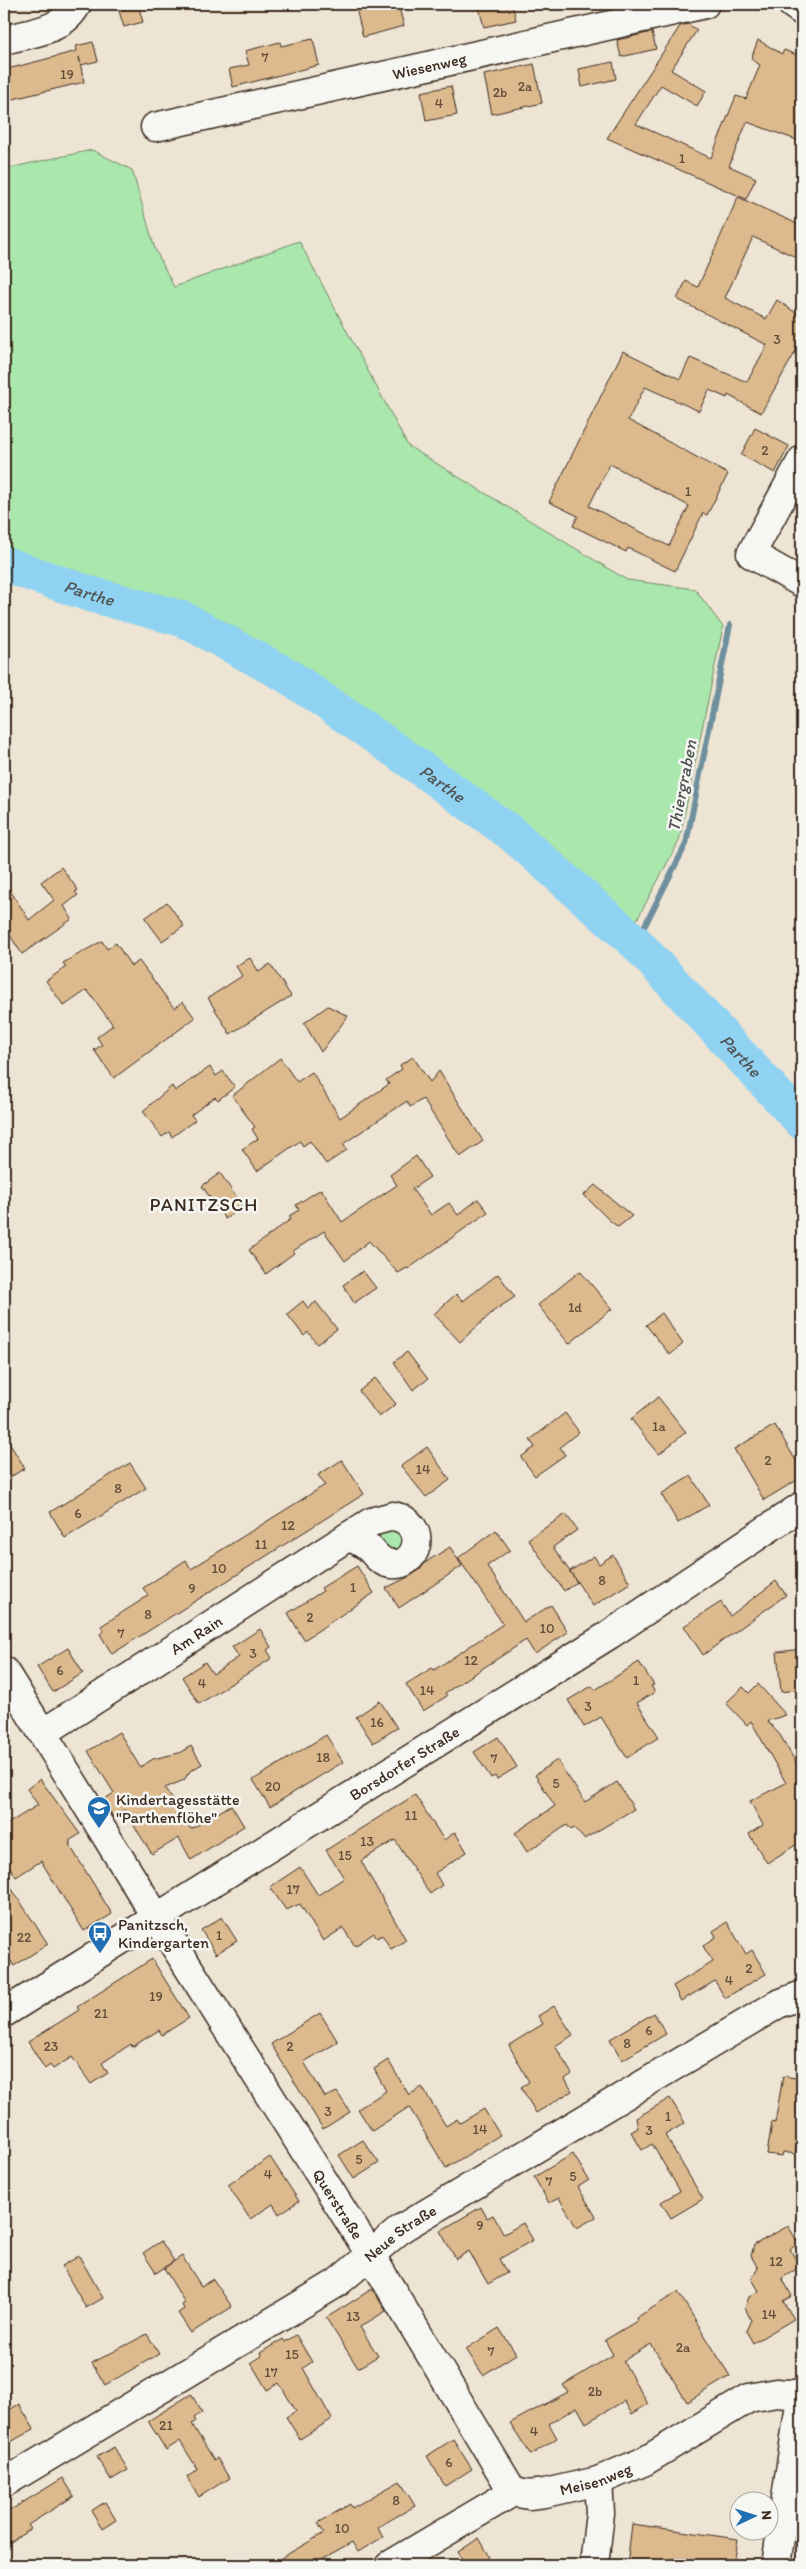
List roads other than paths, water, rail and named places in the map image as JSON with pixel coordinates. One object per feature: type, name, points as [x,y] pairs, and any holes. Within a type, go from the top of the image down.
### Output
[{"type":"street","points":[[4,40],[52,28],[64,22],[77,4]]},
{"type":"street","name":"Wiesenweg","points":[[155,127],[705,4]]},
{"type":"street","points":[[792,4],[802,11]]},
{"type":"street","points":[[802,460],[751,554],[802,583]]},
{"type":"street","name":"Borsdorfer Straße","points":[[4,2013],[609,1635],[802,1506]]},
{"type":"street","name":"Am Rain","points":[[43,1733],[349,1536]]},
{"type":"street","points":[[4,1671],[158,1918]]},
{"type":"street","name":"Querstraße","points":[[158,1918],[370,2254],[513,2492]]},
{"type":"street","name":"Neue Straße","points":[[4,2483],[337,2283],[410,2223],[778,2004],[802,1995]]},
{"type":"street","points":[[776,2565],[802,2391]]},
{"type":"street","name":"Meisenweg","points":[[513,2492],[530,2495],[598,2481],[645,2460],[749,2398],[776,2393],[802,2395]]},
{"type":"street","points":[[594,2565],[600,2513],[598,2481]]},
{"type":"street","points":[[390,2565],[513,2492]]},
{"type":"waterway","name":"Parthe","points":[[4,564],[90,594],[183,619],[288,676],[398,752],[511,833],[636,943],[802,1122]]},
{"type":"waterway","name":"Thiergraben","points":[[636,943],[686,844],[730,625]]},
{"type":"place","name":"Kindertagesstätte \"Parthenflöhe\"","points":[[99,1829]]},
{"type":"place","name":"Panitzsch, Kindergarten","points":[[100,1954]]},
{"type":"district","name":"PANITZSCH","points":[[204,1204]]}]
